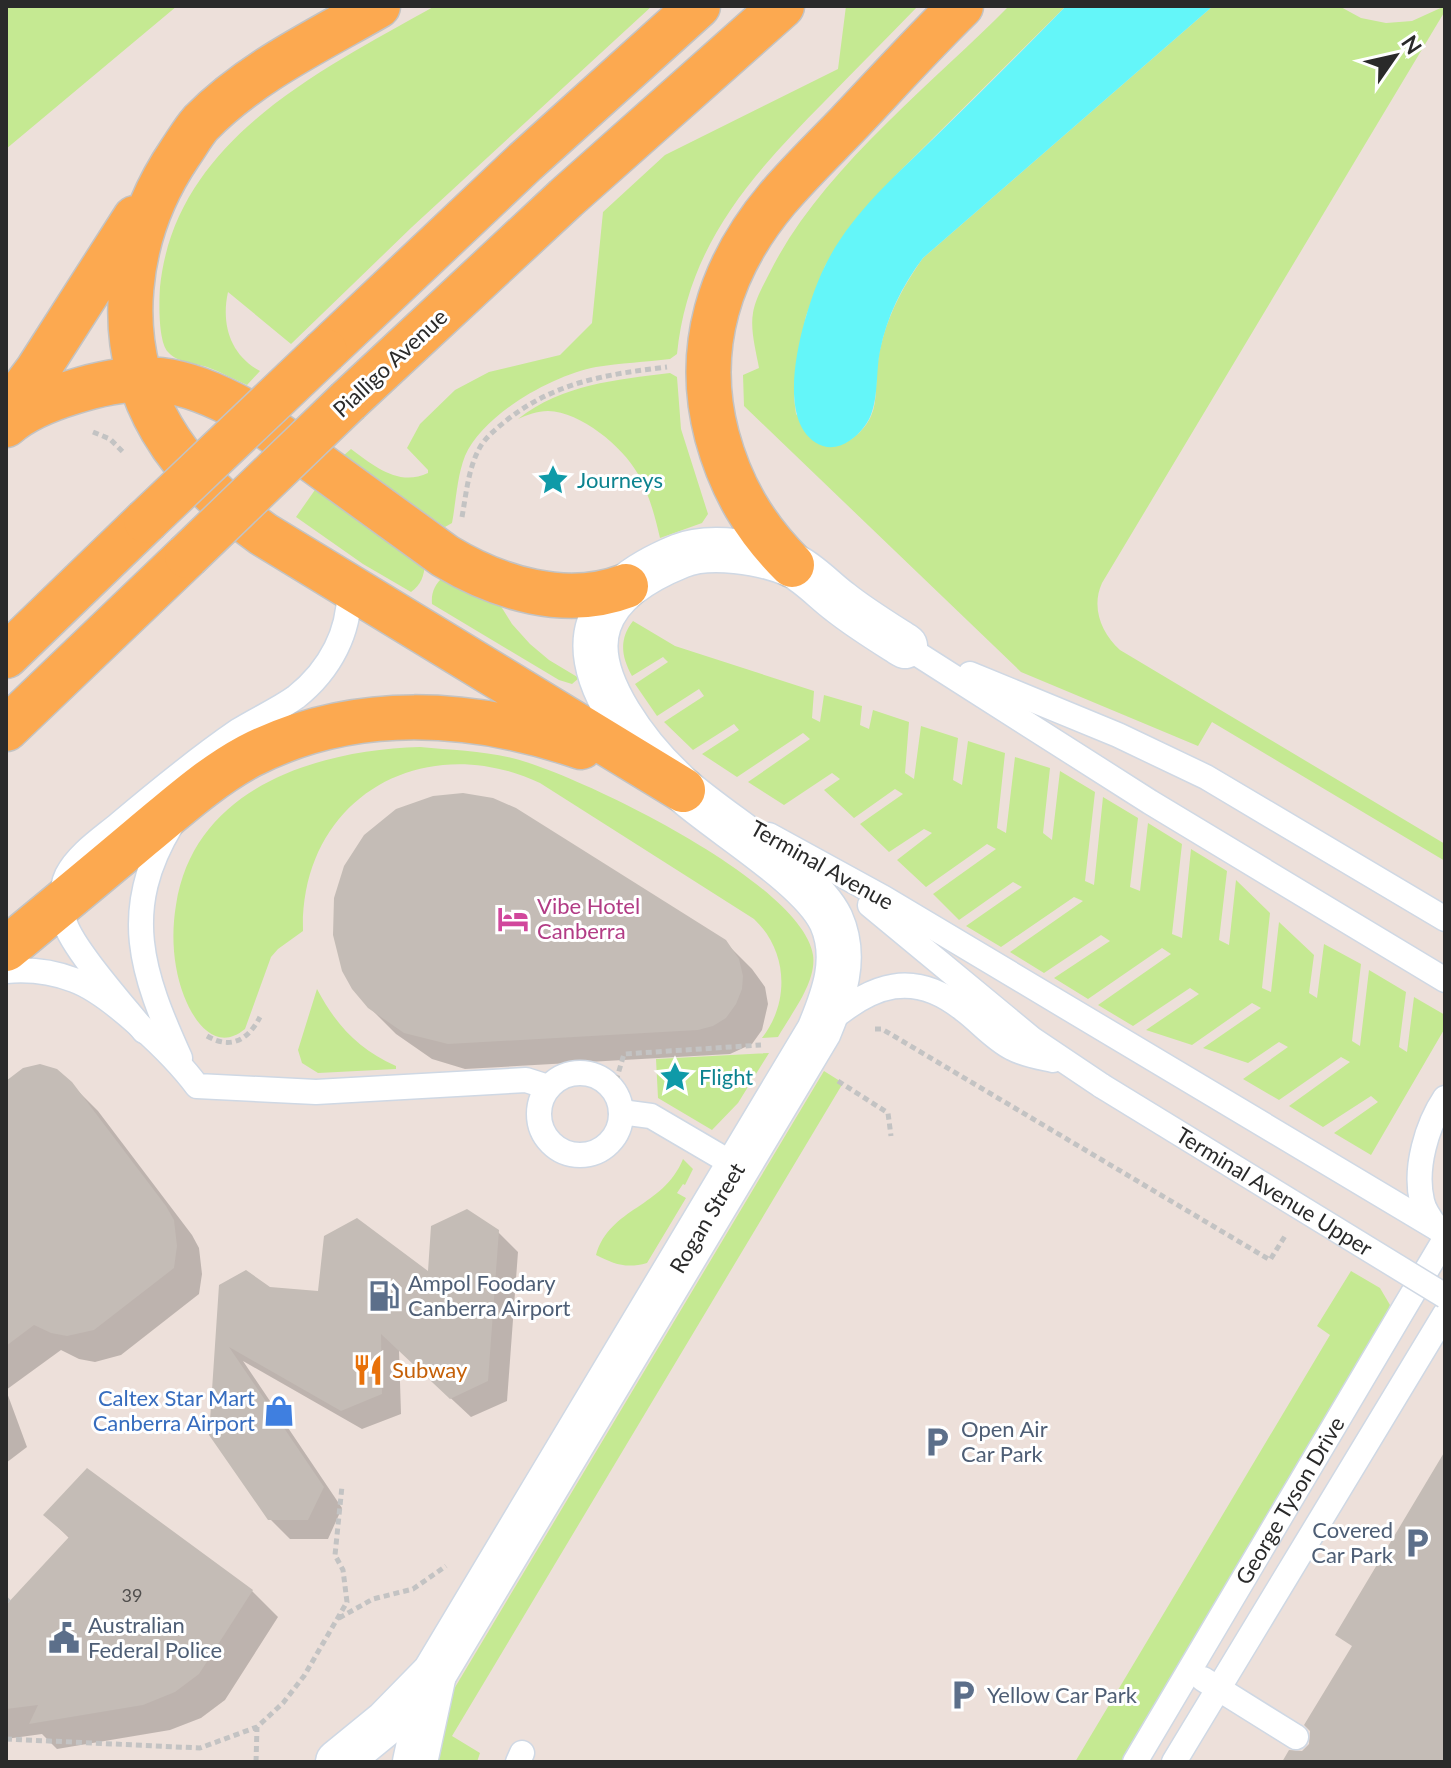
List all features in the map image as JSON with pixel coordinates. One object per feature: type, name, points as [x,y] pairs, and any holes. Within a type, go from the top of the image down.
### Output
[{"type":"main road","points":[[6,412],[37,371],[94,279],[199,125],[265,70],[378,6]]},
{"type":"main road","points":[[6,656],[525,162],[698,6]]},
{"type":"main road","name":"Pialligo Avenue","points":[[6,729],[348,401],[566,198],[782,6]]},
{"type":"main road","points":[[792,565],[768,541],[751,517],[723,458],[712,414],[708,369],[708,348],[716,308],[737,261],[776,200],[961,6]]},
{"type":"main road","points":[[168,171],[156,191],[141,231],[131,281],[130,324],[141,378],[161,428],[184,461],[212,493],[237,515],[281,546],[683,790]]},
{"type":"main road","points":[[6,425],[51,399],[109,381],[141,378],[169,381],[209,393],[245,411],[445,556],[477,573],[516,587],[568,596],[600,595],[626,586]]},
{"type":"main road","points":[[6,949],[226,770],[273,745],[354,722],[407,717],[465,719],[544,736],[589,750],[683,790]]},
{"type":"street","name":"Terminal Avenue","points":[[683,790],[653,759],[619,713],[597,662],[599,623],[610,603],[626,586],[668,561],[703,550],[738,551],[792,565],[862,619],[905,646]]},
{"type":"street","name":"Rogan Street","points":[[338,1762],[380,1729],[434,1674],[819,1031],[835,989],[838,943],[830,919],[802,884],[683,790]]},
{"type":"street","name":"Rogan Street","points":[[415,1762],[434,1674]]},
{"type":"lane","points":[[144,1031],[70,934],[62,903],[68,874],[88,850],[203,757],[239,731],[294,699],[317,677],[334,655],[344,632],[349,587]]},
{"type":"lane","name":"Terminal Avenue","points":[[905,646],[1153,751],[1219,784],[1445,919]]},
{"type":"lane","name":"Terminal Avenue","points":[[905,646],[1150,802],[1445,980]]},
{"type":"lane","name":"Terminal Avenue","points":[[683,790],[884,898],[1443,1234]]},
{"type":"lane","points":[[185,1070],[150,988],[141,925],[153,861],[188,798]]},
{"type":"lane","name":"Terminal Avenue Upper","points":[[787,845],[860,897],[941,961],[1013,1024],[1067,1063],[1445,1296]]},
{"type":"lane","points":[[6,971],[37,971],[75,980],[109,1001],[144,1031],[185,1070],[197,1086],[295,1092],[526,1080],[548,1087]]},
{"type":"lane","points":[[819,1031],[849,1005],[870,993],[894,985],[916,985],[946,996],[1014,1050],[1067,1063]]},
{"type":"lane","points":[[617,1101],[614,1136],[602,1149],[584,1155],[565,1152],[549,1142],[540,1126],[540,1100],[548,1087],[561,1076],[577,1072],[600,1077],[617,1101],[651,1116],[738,1167]]},
{"type":"lane","points":[[1443,1234],[1422,1203],[1420,1185],[1426,1141],[1445,1098]]},
{"type":"lane","name":"George Tyson Drive","points":[[1135,1762],[1443,1234]]},
{"type":"lane","name":"George Tyson Drive","points":[[1174,1762],[1445,1314]]},
{"type":"lane","points":[[1189,1671],[1296,1737]]},
{"type":"path","points":[[199,1029],[215,1041],[234,1043],[248,1034],[260,1017]]},
{"type":"path","points":[[872,1029],[882,1029],[1270,1260],[1289,1230]]},
{"type":"path","points":[[617,1101],[624,1054],[771,1044]]},
{"type":"path","points":[[826,1074],[888,1113],[891,1136]]},
{"type":"path","points":[[6,1739],[200,1748],[257,1727],[283,1703],[304,1676],[339,1618],[348,1595],[343,1570],[335,1555],[342,1486]]},
{"type":"path","points":[[339,1618],[373,1599],[421,1585],[449,1562]]},
{"type":"path","points":[[256,1762],[257,1727]]},
{"type":"green space","points":[[6,6],[177,6],[6,149]]},
{"type":"green space","points":[[435,6],[652,6],[412,227],[291,344],[228,292],[226,316],[230,338],[241,356],[260,371],[247,385],[172,356],[165,347],[161,331],[160,287],[171,235],[193,190],[224,150],[260,115],[346,56]]},
{"type":"green space","points":[[846,6],[918,6],[772,157],[727,215],[694,279],[683,315],[677,354],[670,359],[579,371],[540,388],[503,411],[474,440],[465,456],[452,523],[445,527],[343,456],[351,449],[387,473],[407,478],[428,473],[407,448],[420,424],[455,390],[489,372],[560,355],[592,323],[603,212],[665,155],[838,69]]},
{"type":"green space","points":[[1009,6],[1066,6],[897,174],[849,229],[825,266],[806,316],[794,398],[796,414],[827,447],[853,438],[871,416],[884,333],[901,294],[923,258],[1213,6],[1339,6],[1361,18],[1386,23],[1412,21],[1445,6],[1445,11],[1102,583],[1098,610],[1103,628],[1120,650],[1445,844],[1445,861],[1212,722],[1198,746],[1021,672],[744,406],[743,375],[759,368],[753,333],[754,308],[790,236],[846,165]]},
{"type":"green space","points":[[670,373],[677,377],[681,429],[708,514],[702,523],[660,538],[642,482],[631,463],[611,442],[587,424],[561,413],[540,412],[518,419],[535,407],[571,391],[610,381]]},
{"type":"green space","points":[[317,487],[425,564],[421,580],[411,592],[363,564],[296,517]]},
{"type":"green space","points":[[444,576],[497,600],[512,624],[530,644],[579,678],[572,684],[559,680],[432,604],[434,588]]},
{"type":"green space","points":[[633,621],[675,646],[814,691],[812,718],[820,722],[824,695],[862,706],[860,725],[869,729],[873,710],[909,722],[905,773],[914,779],[921,726],[958,738],[953,780],[962,785],[968,741],[1005,753],[997,828],[1006,833],[1015,757],[1050,768],[1043,833],[1052,840],[1060,771],[1095,792],[1085,881],[1094,885],[1103,797],[1138,818],[1130,887],[1140,891],[1148,823],[1182,844],[1172,934],[1182,938],[1191,849],[1227,871],[1219,940],[1229,945],[1236,880],[1270,913],[1262,988],[1271,992],[1279,922],[1314,955],[1309,993],[1317,998],[1324,944],[1361,964],[1352,1041],[1360,1046],[1369,970],[1406,992],[1399,1047],[1407,1052],[1414,997],[1445,1015],[1445,1028],[1371,1155],[1334,1133],[1378,1102],[1371,1096],[1323,1127],[1289,1106],[1350,1062],[1341,1057],[1279,1100],[1243,1079],[1288,1047],[1279,1042],[1248,1063],[1203,1048],[1261,1008],[1252,1003],[1192,1045],[1146,1030],[1199,994],[1190,988],[1133,1026],[1098,1005],[1171,954],[1162,948],[1088,999],[1054,978],[1110,941],[1101,935],[1044,973],[1010,952],[1083,901],[1074,897],[1001,947],[966,926],[1022,887],[1013,882],[959,920],[933,894],[996,849],[987,844],[926,887],[897,860],[932,833],[924,829],[889,852],[860,824],[903,794],[895,789],[854,818],[824,790],[840,779],[832,773],[784,805],[748,782],[810,739],[803,733],[737,777],[702,754],[739,730],[734,724],[693,750],[664,722],[704,696],[699,689],[657,716],[635,684],[668,662],[663,657],[632,676],[623,648],[625,634]]},
{"type":"green space","points":[[420,747],[480,752],[516,759],[589,787],[686,837],[732,866],[771,897],[800,927],[813,955],[807,987],[778,1037],[762,1038],[771,1024],[781,993],[779,961],[774,946],[754,919],[540,783],[496,768],[453,764],[413,771],[376,786],[346,811],[322,844],[308,884],[303,931],[271,957],[245,1029],[225,1038],[207,1031],[194,1016],[184,996],[177,974],[173,939],[176,905],[187,865],[207,831],[234,804],[266,783],[302,767],[341,756]]},
{"type":"green space","points":[[317,989],[349,1035],[370,1052],[396,1066],[396,1069],[318,1073],[302,1063],[298,1050]]},
{"type":"green space","points":[[769,1053],[738,1103],[712,1130],[658,1098],[656,1059]]},
{"type":"green space","points":[[824,1071],[843,1083],[452,1736],[480,1753],[477,1762],[433,1762],[446,1704],[454,1689]]},
{"type":"green space","points":[[683,1159],[693,1169],[677,1193],[686,1198],[647,1263],[620,1265],[596,1255],[613,1227],[663,1188]]},
{"type":"green space","points":[[1351,1271],[1380,1288],[1390,1305],[1380,1331],[1124,1762],[1075,1762],[1330,1335],[1317,1326]]},
{"type":"water","points":[[1066,6],[1213,6],[923,258],[908,279],[891,314],[883,338],[875,401],[869,419],[846,443],[835,447],[823,446],[806,434],[797,415],[794,391],[796,363],[808,309],[834,249],[888,183]]},
{"type":"building","name":"Vibe Hotel Canberra","points":[[463,793],[493,798],[516,808],[726,940],[739,959],[743,976],[736,1004],[726,1018],[698,1030],[448,1044],[404,1033],[368,1008],[342,971],[333,935],[334,898],[344,866],[364,835],[396,809],[433,796]]},
{"type":"building","points":[[40,1064],[57,1069],[72,1082],[166,1206],[174,1220],[177,1246],[174,1268],[94,1330],[67,1336],[34,1325],[6,1346],[6,1081],[23,1068]]},
{"type":"building","points":[[467,1209],[499,1230],[488,1381],[450,1399],[381,1334],[382,1394],[341,1411],[229,1347],[324,1487],[308,1520],[268,1520],[209,1435],[219,1285],[246,1270],[270,1287],[318,1291],[324,1236],[357,1218],[428,1271],[431,1226]]},
{"type":"building","name":"Covered Car Park","points":[[1445,1451],[1445,1762],[1282,1762],[1289,1750],[1302,1751],[1309,1744],[1310,1731],[1304,1725],[1352,1646],[1335,1635]]},
{"type":"building","points":[[87,1468],[253,1590],[199,1674],[175,1692],[143,1705],[29,1724],[38,1705],[6,1709],[6,1605],[69,1537],[43,1515]]},
{"type":"place","name":"Journeys","points":[[553,480]]},
{"type":"place","name":"Vibe Hotel Canberra","points":[[513,919]]},
{"type":"place","name":"Flight","points":[[675,1077]]},
{"type":"place","name":"Ampol Foodary Canberra Airport","points":[[384,1296]]},
{"type":"place","name":"Subway","points":[[368,1370]]},
{"type":"place","name":"Caltex Star Mart Canberra Airport","points":[[279,1411]]},
{"type":"place","name":"Open Air Car Park","points":[[937,1442]]},
{"type":"place","name":"Covered Car Park","points":[[1417,1543]]},
{"type":"place","name":"Australian Federal Police","points":[[64,1638]]},
{"type":"place","name":"Yellow Car Park","points":[[963,1695]]}]
